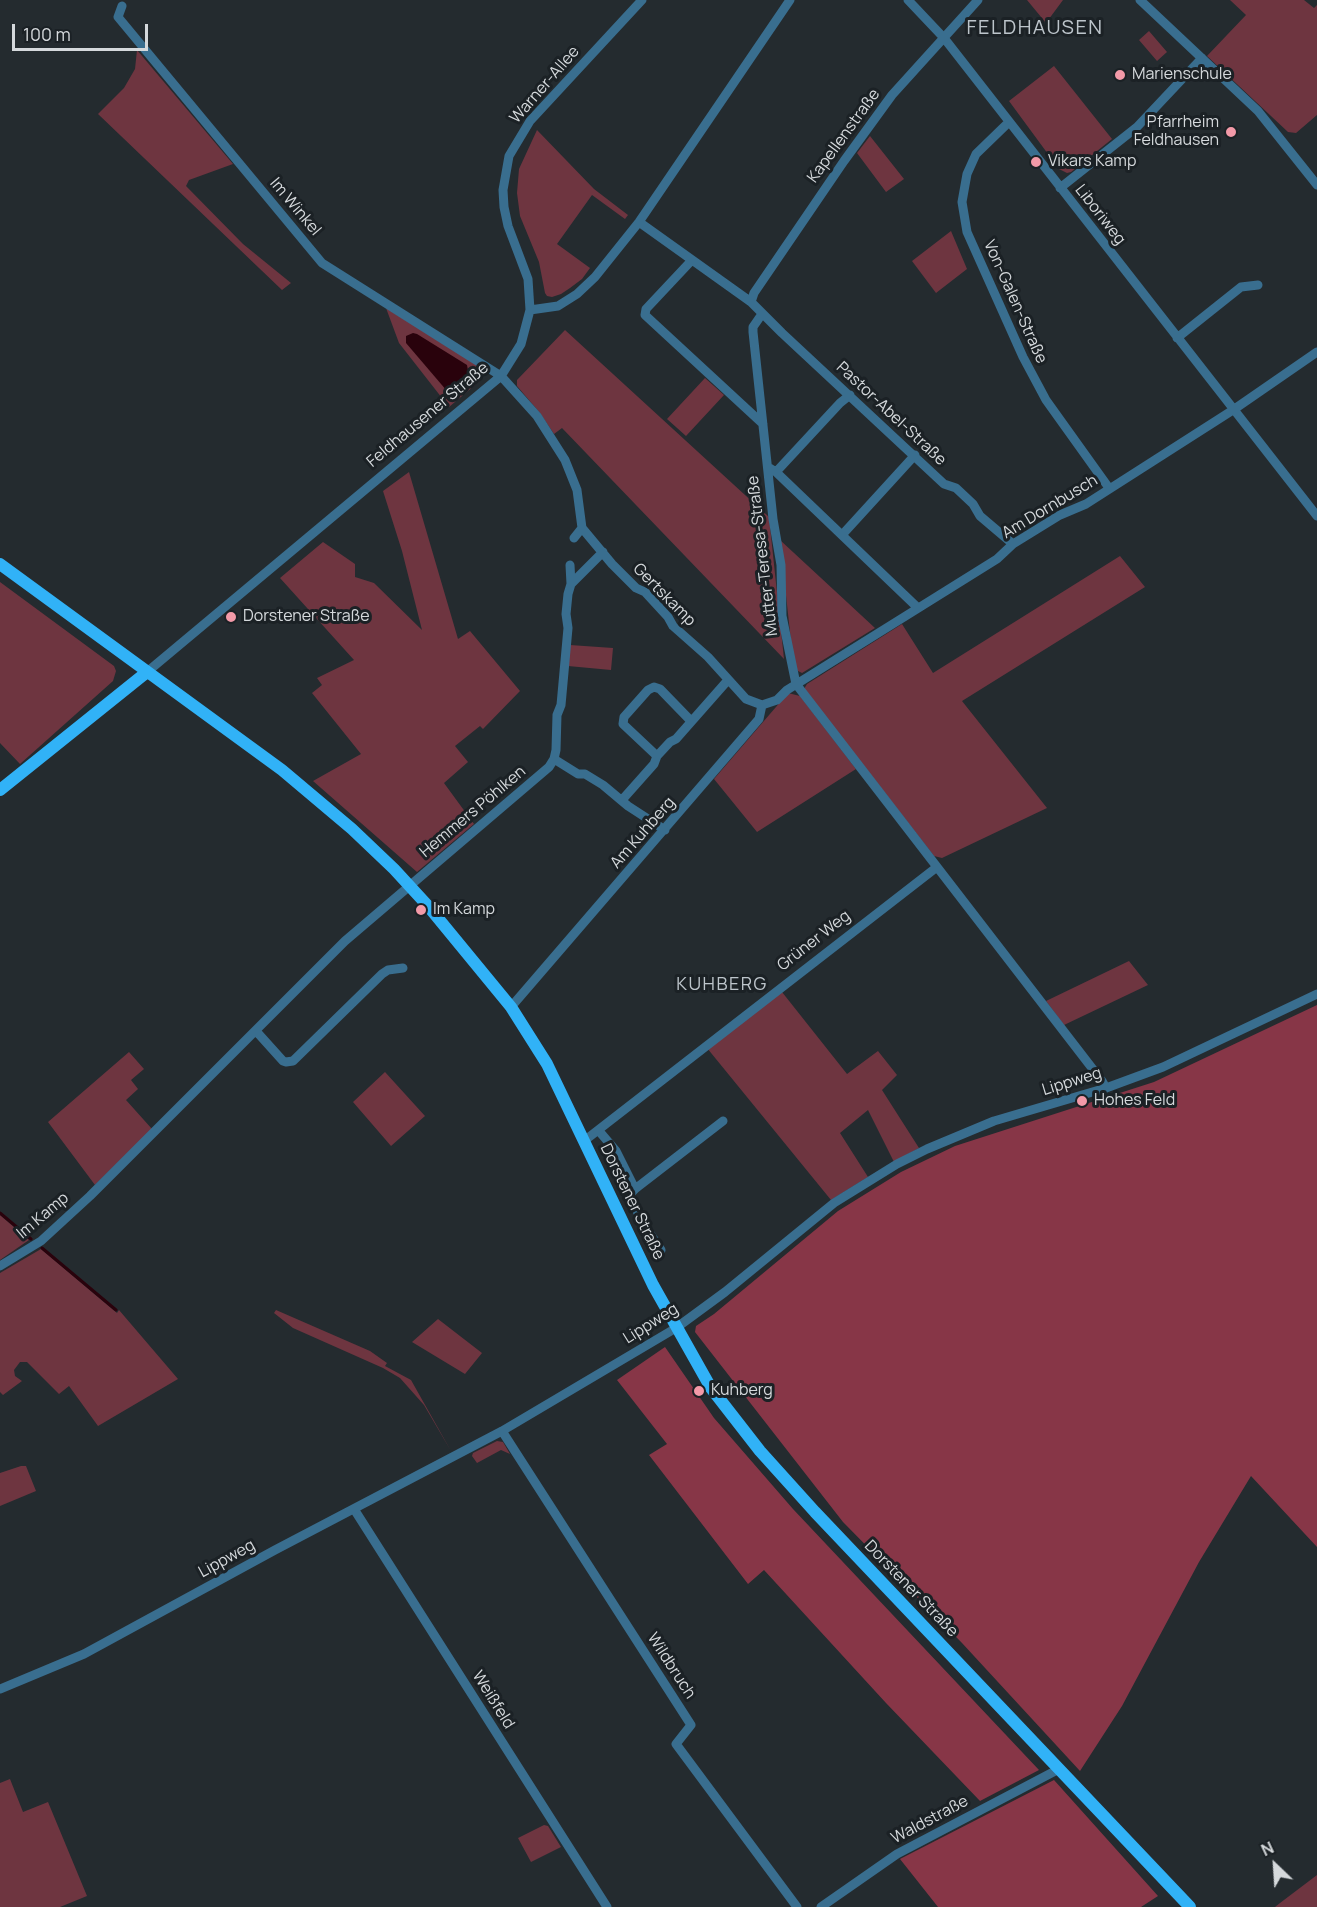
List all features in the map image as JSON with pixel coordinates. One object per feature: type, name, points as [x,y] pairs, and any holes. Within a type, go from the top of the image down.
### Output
[{"type":"main road","name":"Dorstener Straße","points":[[0,564],[282,770],[352,829],[409,886],[469,954],[511,1007],[547,1064],[676,1328],[711,1388],[760,1451],[815,1512],[1190,1907]]},
{"type":"main road","name":"Feldhausener Straße","points":[[0,790],[147,672]]},
{"type":"street","name":"Warner-Allee","points":[[530,310],[528,279],[508,226],[504,207],[503,190],[509,156],[530,121],[642,0]]},
{"type":"street","points":[[530,310],[558,306],[577,294],[595,277],[639,222],[790,0]]},
{"type":"street","name":"Liboriweg","points":[[908,0],[944,38],[1317,516]]},
{"type":"street","name":"Kapellenstraße","points":[[751,302],[754,293],[892,95],[978,0]]},
{"type":"street","points":[[1140,0],[1258,111],[1317,185]]},
{"type":"street","name":"Im Winkel","points":[[122,6],[118,17],[322,263],[501,376]]},
{"type":"street","points":[[1060,188],[1137,127],[1202,58]]},
{"type":"street","name":"Von-Galen-Straße","points":[[1009,122],[976,154],[967,174],[962,202],[967,232],[1019,348],[1046,400],[1109,488]]},
{"type":"street","points":[[639,222],[751,302]]},
{"type":"street","points":[[692,260],[646,309],[645,315],[763,424]]},
{"type":"street","points":[[1177,338],[1241,287],[1258,285]]},
{"type":"street","name":"Pastor-Abel-Straße","points":[[751,302],[944,484],[956,489],[973,504],[980,516],[1012,544]]},
{"type":"street","name":"Feldhausener Straße","points":[[147,672],[501,376],[521,344],[530,310]]},
{"type":"street","name":"Mutter-Teresa-Straße","points":[[762,314],[753,327],[753,332],[763,424],[772,470],[781,565],[782,616],[796,684]]},
{"type":"street","name":"Am Dornbusch","points":[[796,684],[997,559],[1012,544],[1060,515],[1086,504],[1233,410],[1317,352]]},
{"type":"street","points":[[501,376],[537,416],[565,460],[577,490],[582,528],[574,538]]},
{"type":"street","points":[[850,395],[772,470],[918,608]]},
{"type":"street","points":[[842,535],[915,455]]},
{"type":"street","name":"Gertskamp","points":[[582,528],[636,588],[645,592],[668,617],[673,626],[708,657],[749,700],[762,705]]},
{"type":"street","points":[[571,584],[603,552]]},
{"type":"street","points":[[570,565],[571,584],[566,614],[568,628],[554,759],[578,774],[585,774],[665,830]]},
{"type":"street","points":[[622,800],[654,764],[657,756],[728,680]]},
{"type":"street","points":[[762,705],[777,700],[796,684],[1106,1088]]},
{"type":"street","points":[[657,756],[623,724],[624,717],[648,690],[654,687],[660,689],[691,721]]},
{"type":"street","name":"Am Kuhberg","points":[[511,1007],[759,719],[762,705]]},
{"type":"street","name":"Hemmers Pöhlken","points":[[409,886],[549,767],[554,759]]},
{"type":"street","name":"Grüner Weg","points":[[584,1141],[792,977],[937,867]]},
{"type":"street","name":"Im Kamp","points":[[0,1266],[29,1249],[51,1232],[90,1196],[345,941],[409,886]]},
{"type":"street","points":[[255,1031],[283,1061],[293,1061],[382,974],[388,970],[403,968]]},
{"type":"street","name":"Lippweg","points":[[0,1689],[84,1654],[502,1431],[676,1328],[834,1203],[897,1164],[994,1121],[1106,1088],[1163,1067],[1317,994]]},
{"type":"street","points":[[661,1251],[629,1195],[723,1121]]},
{"type":"street","points":[[599,1131],[616,1150],[635,1189]]},
{"type":"street","name":"Wildbruch","points":[[502,1431],[691,1725],[676,1744],[797,1907]]},
{"type":"street","name":"Weißfeld","points":[[354,1509],[607,1907]]},
{"type":"street","name":"Waldstraße","points":[[821,1907],[897,1854],[1059,1769]]},
{"type":"shaded area","points":[[1027,0],[1063,0],[1046,23]]},
{"type":"shaded area","points":[[1230,0],[1304,0],[1314,8],[1317,5],[1317,115],[1296,133],[1288,132],[1207,56],[1246,15]]},
{"type":"shaded area","points":[[1149,31],[1167,52],[1157,61],[1139,40]]},
{"type":"shaded area","points":[[137,50],[233,164],[189,180],[186,186],[243,244],[291,283],[282,290],[98,114],[124,88],[135,69]]},
{"type":"shaded area","points":[[1054,66],[1112,139],[1067,173],[1059,169],[1009,101]]},
{"type":"shaded area","points":[[537,130],[594,189],[628,215],[625,219],[592,195],[557,244],[590,268],[582,279],[561,294],[552,297],[545,293],[539,262],[520,216],[517,193],[519,169]]},
{"type":"shaded area","points":[[870,136],[904,179],[886,192],[857,153]]},
{"type":"shaded area","points":[[951,231],[967,269],[936,293],[912,261]]},
{"type":"shaded area","points":[[386,308],[478,365],[481,380],[449,407],[399,343]]},
{"type":"shaded area","points":[[565,330],[769,517],[784,659],[562,428],[554,434],[517,386],[517,380]]},
{"type":"shaded area","points":[[413,333],[467,365],[469,376],[454,391],[447,391],[406,343],[406,336]]},
{"type":"shaded area","points":[[705,378],[724,395],[686,436],[667,419]]},
{"type":"shaded area","points":[[409,472],[458,639],[470,631],[520,691],[483,729],[480,726],[455,746],[468,762],[444,783],[474,824],[417,872],[313,781],[361,754],[312,693],[322,685],[317,678],[354,660],[280,578],[323,542],[355,564],[355,577],[374,583],[422,630],[402,551],[383,491]]},
{"type":"shaded area","points":[[780,540],[875,628],[802,673],[794,669]]},
{"type":"shaded area","points":[[1120,556],[1145,587],[962,701],[1047,808],[942,858],[934,856],[804,689],[807,684],[902,624],[933,673]]},
{"type":"shaded area","points":[[0,582],[114,666],[116,671],[113,681],[20,764],[0,743]]},
{"type":"shaded area","points":[[570,645],[613,648],[611,670],[568,666]]},
{"type":"shaded area","points":[[788,693],[800,696],[856,769],[757,832],[714,779]]},
{"type":"shaded area","points":[[1129,961],[1148,985],[1064,1025],[1046,1001]]},
{"type":"shaded area","points":[[782,992],[847,1074],[878,1051],[897,1075],[882,1090],[919,1148],[894,1162],[868,1110],[840,1133],[868,1177],[831,1200],[707,1048]]},
{"type":"shaded area","points":[[1317,1005],[1317,1547],[1251,1476],[1199,1562],[1122,1706],[1080,1771],[962,1643],[843,1522],[695,1332],[696,1326],[714,1314],[838,1211],[901,1172],[955,1146],[1154,1082]]},
{"type":"shaded area","points":[[129,1052],[144,1069],[131,1080],[138,1089],[126,1100],[152,1129],[95,1185],[48,1122]]},
{"type":"shaded area","points":[[385,1072],[425,1116],[391,1146],[353,1102]]},
{"type":"shaded area","points":[[0,1215],[29,1240],[0,1260]]},
{"type":"shaded area","points":[[41,1249],[117,1313],[119,1310],[178,1379],[98,1426],[69,1386],[59,1394],[27,1362],[20,1362],[14,1370],[15,1376],[22,1381],[3,1395],[0,1392],[0,1273]]},
{"type":"shaded area","points":[[276,1310],[370,1351],[387,1363],[385,1366],[411,1380],[451,1451],[424,1405],[400,1378],[383,1368],[293,1328],[274,1313]]},
{"type":"shaded area","points":[[438,1319],[482,1353],[465,1374],[412,1342]]},
{"type":"shaded area","points":[[665,1347],[714,1418],[793,1509],[1039,1770],[980,1801],[764,1570],[748,1584],[649,1455],[667,1444],[617,1380]]},
{"type":"shaded area","points":[[497,1441],[503,1442],[510,1454],[501,1450],[477,1463],[472,1456],[473,1453]]},
{"type":"shaded area","points":[[26,1466],[36,1491],[0,1506],[0,1473]]},
{"type":"shaded area","points":[[10,1779],[23,1812],[48,1802],[87,1896],[60,1907],[0,1907],[0,1783]]},
{"type":"shaded area","points":[[1054,1780],[1158,1896],[1141,1907],[938,1907],[900,1859]]},
{"type":"shaded area","points":[[544,1825],[548,1826],[561,1847],[531,1862],[518,1838]]},
{"type":"shaded area","points":[[1317,1875],[1317,1907],[1275,1907],[1280,1903]]},
{"type":"waterway","points":[[0,1213],[31,1239]]},
{"type":"waterway","points":[[42,1248],[116,1310]]},
{"type":"place","name":"Marienschule","points":[[1120,75]]},
{"type":"place","name":"Pfarrheim Feldhausen","points":[[1231,132]]},
{"type":"place","name":"Vikars Kamp","points":[[1036,162]]},
{"type":"place","name":"Dorstener Straße","points":[[231,617]]},
{"type":"place","name":"Im Kamp","points":[[421,910]]},
{"type":"place","name":"Hohes Feld","points":[[1082,1101]]},
{"type":"place","name":"Kuhberg","points":[[699,1391]]},
{"type":"district","name":"FELDHAUSEN","points":[[1035,28]]},
{"type":"district","name":"KUHBERG","points":[[722,985]]}]
